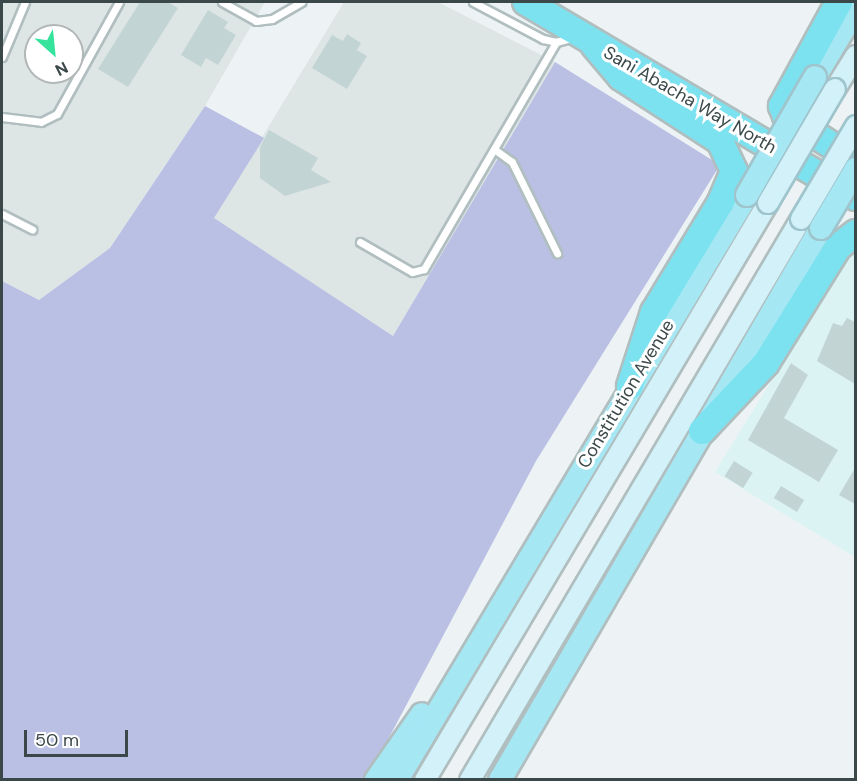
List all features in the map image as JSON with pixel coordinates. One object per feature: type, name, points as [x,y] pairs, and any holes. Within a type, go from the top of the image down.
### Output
[{"type":"highway","name":"Sani Abacha Way North","points":[[526,2],[576,41],[855,197]]},
{"type":"highway","points":[[838,2],[782,106],[786,117],[855,161]]},
{"type":"highway","points":[[576,41],[621,77],[714,136],[733,161],[732,180],[721,202],[688,294],[642,342],[630,386]]},
{"type":"highway","points":[[702,431],[838,247],[855,232]]},
{"type":"main road","name":"Constitution Avenue","points":[[758,199],[815,77],[855,9]]},
{"type":"main road","name":"Constitution Avenue","points":[[425,780],[688,294],[836,89],[855,56]]},
{"type":"main road","points":[[769,339],[811,224],[855,126]]},
{"type":"main road","points":[[470,779],[743,316],[855,169]]},
{"type":"main road","name":"Constitution Avenue","points":[[407,744],[451,685],[630,386]]},
{"type":"main road","points":[[500,780],[702,431]]},
{"type":"main road","points":[[519,780],[540,709]]},
{"type":"main road","points":[[375,780],[407,744]]},
{"type":"main road","points":[[397,780],[407,744]]},
{"type":"lane","points":[[2,57],[25,2]]},
{"type":"lane","points":[[2,117],[41,122],[57,114],[119,2]]},
{"type":"lane","points":[[222,2],[256,21],[272,19],[302,2]]},
{"type":"lane","points":[[360,242],[412,272],[424,269],[494,149],[576,41],[473,2]]},
{"type":"lane","points":[[494,149],[512,162],[557,253]]},
{"type":"lane","points":[[2,214],[32,229]]},
{"type":"shaded area","points":[[2,2],[265,2],[205,106],[110,248],[39,300],[2,281]]},
{"type":"shaded area","points":[[344,2],[438,2],[555,62],[393,336],[213,218]]},
{"type":"shaded area","points":[[555,62],[720,165],[536,461],[367,779],[2,779],[2,281],[39,300],[110,248],[205,106],[264,138],[214,218],[393,336]]},
{"type":"shaded area","points":[[855,254],[855,557],[715,472],[848,256]]},
{"type":"building","points":[[140,2],[168,2],[178,8],[128,87],[98,69]]},
{"type":"building","points":[[208,10],[228,22],[224,28],[236,35],[218,65],[206,58],[201,67],[181,55]]},
{"type":"building","points":[[347,34],[361,43],[357,50],[367,56],[347,89],[312,68],[332,35],[343,41]]},
{"type":"building","points":[[269,130],[318,158],[311,170],[331,182],[285,196],[260,178],[260,147]]},
{"type":"building","points":[[847,318],[855,322],[855,384],[817,361],[833,323],[842,326]]},
{"type":"building","points":[[791,363],[808,375],[784,418],[838,450],[819,482],[748,440]]},
{"type":"building","points":[[734,461],[753,473],[743,488],[724,476]]},
{"type":"building","points":[[855,468],[855,504],[839,495]]},
{"type":"building","points":[[781,486],[804,500],[797,512],[774,498]]}]
